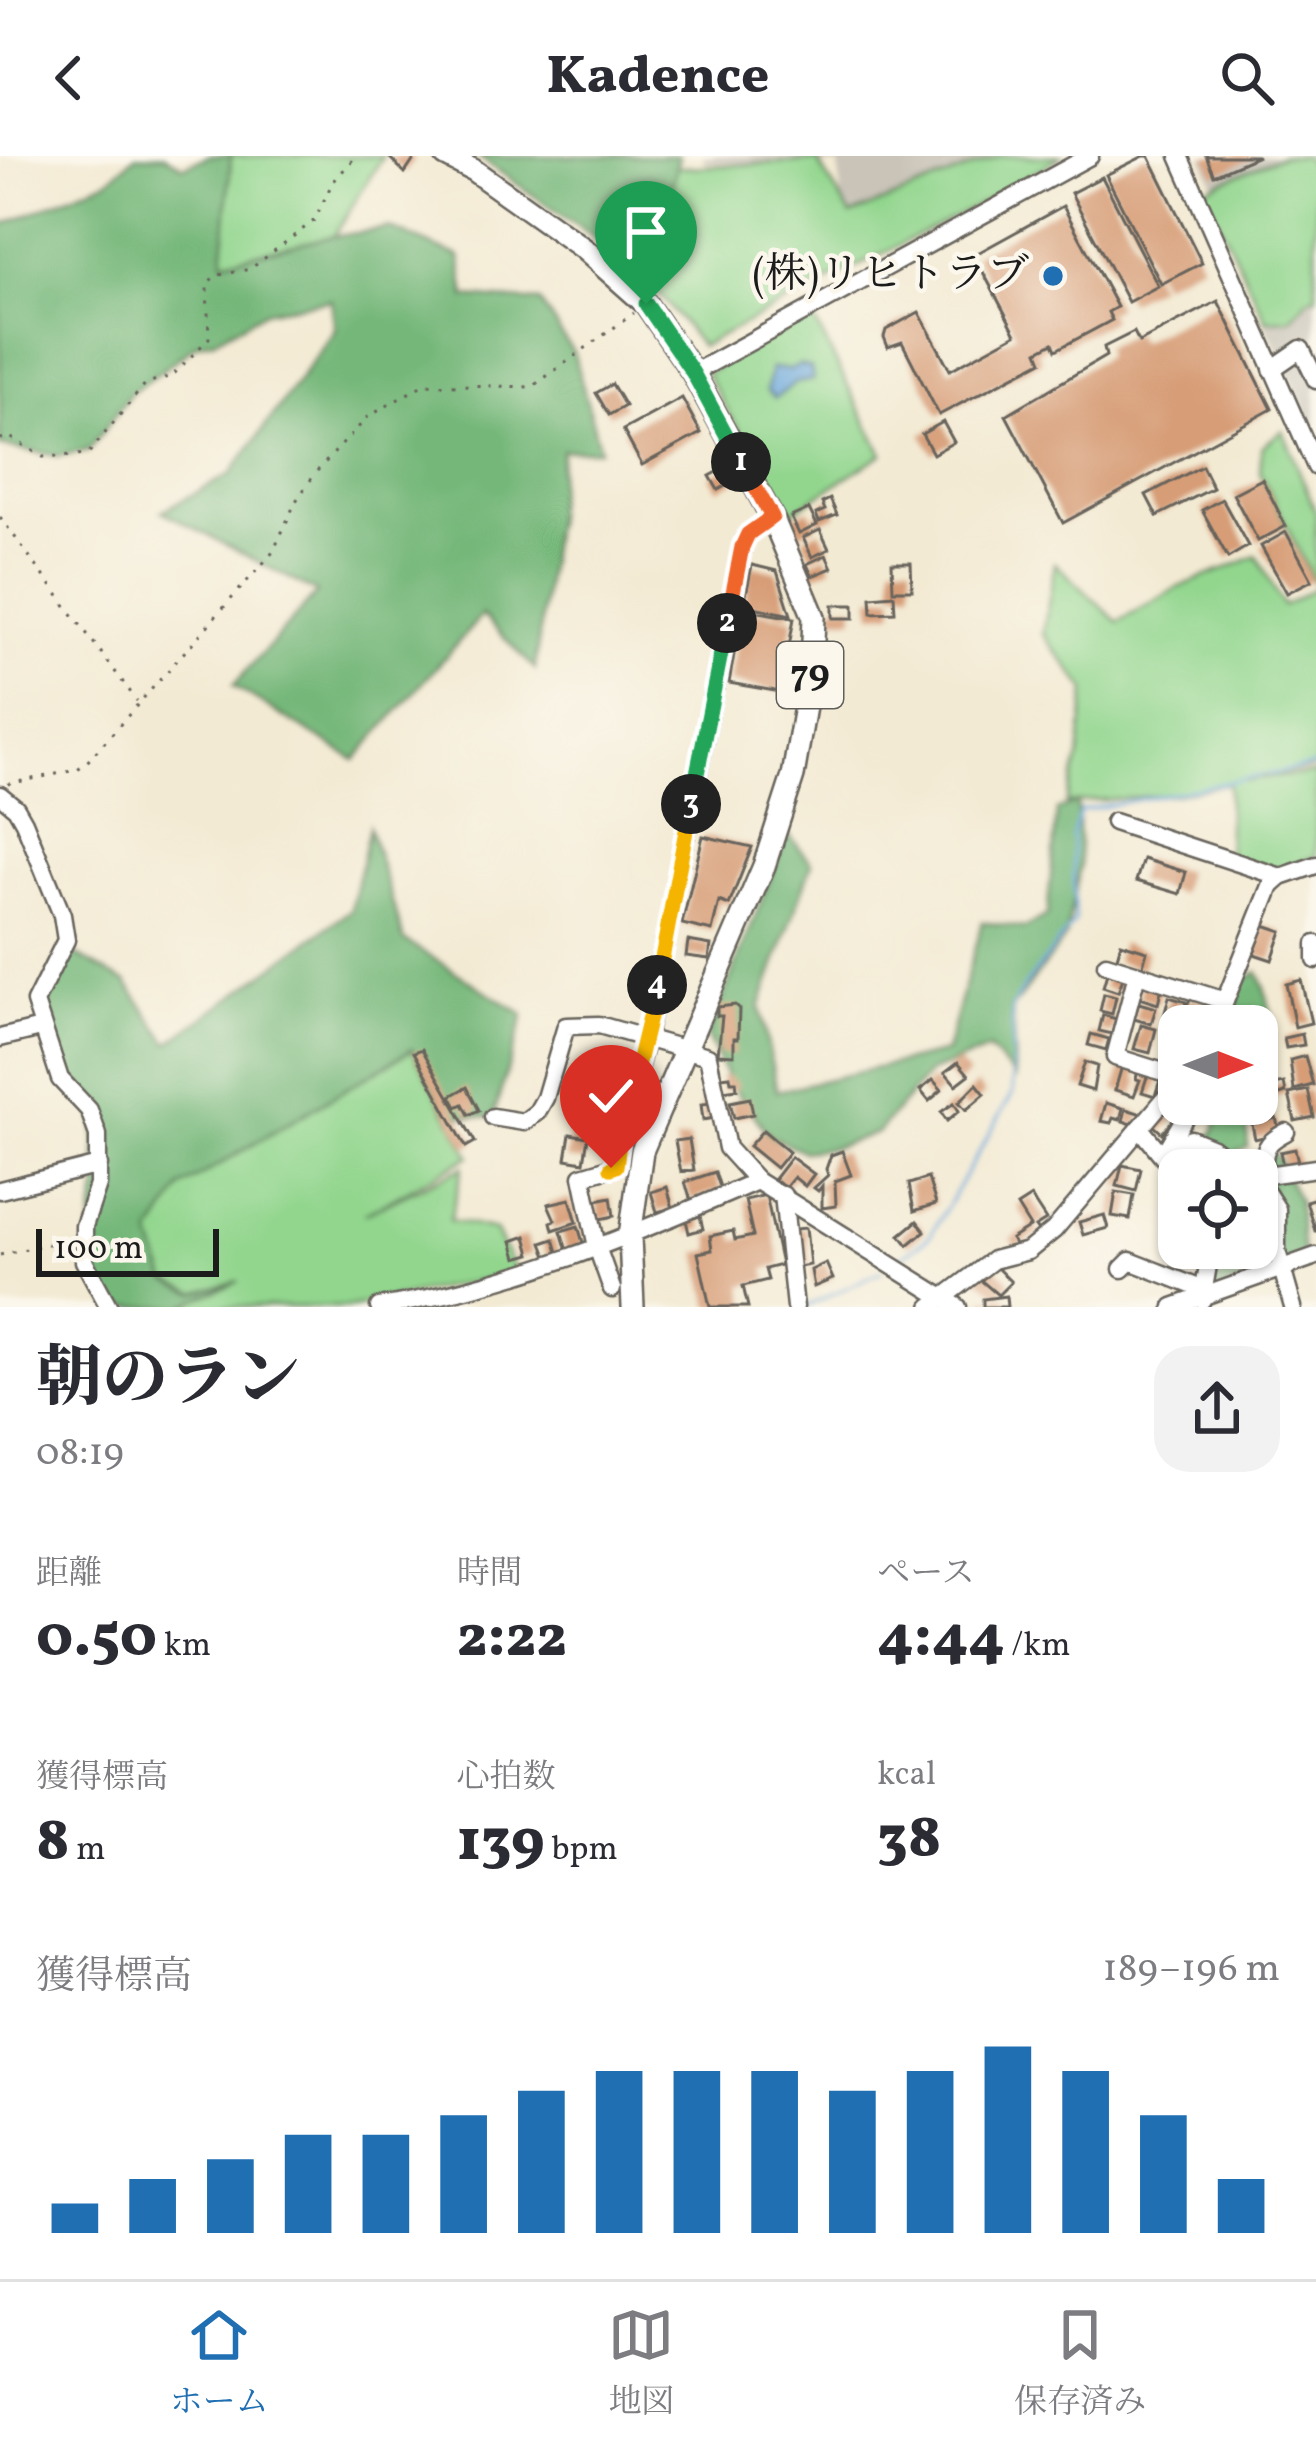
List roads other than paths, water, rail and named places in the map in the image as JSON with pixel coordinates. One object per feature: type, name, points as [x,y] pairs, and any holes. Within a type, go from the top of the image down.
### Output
[{"type":"main road","name":"79","points":[[446,156],[584,249],[646,304],[693,373],[772,517],[814,617],[812,666],[793,776],[764,866],[642,1151],[630,1236],[633,1307]]},
{"type":"street","points":[[693,373],[1090,156]]},
{"type":"street","points":[[1180,156],[1316,467]]},
{"type":"street","points":[[1272,369],[1300,349],[1316,380]]},
{"type":"street","points":[[611,1289],[582,1177],[616,1166],[646,1039],[742,547],[748,534],[772,517]]},
{"type":"street","points":[[0,796],[16,808],[24,822],[62,916],[66,940],[35,1003],[62,1083],[89,1110],[98,1135],[98,1185],[83,1234],[84,1261],[109,1307]]},
{"type":"street","points":[[1114,822],[1281,877]]},
{"type":"street","points":[[1223,1005],[1271,886],[1281,877],[1316,865]]},
{"type":"street","points":[[1316,944],[1316,960]]},
{"type":"street","points":[[1106,964],[1225,1001]]},
{"type":"street","points":[[1137,974],[1115,1057],[1158,1072]]},
{"type":"street","points":[[493,1117],[524,1122],[538,1112],[566,1026],[599,1025],[708,1055],[727,1148],[757,1181],[902,1270],[944,1304],[993,1260],[1028,1251],[1054,1230],[1158,1105]]},
{"type":"street","points":[[0,1039],[41,1028]]},
{"type":"street","points":[[1164,1148],[1180,1125]]},
{"type":"street","points":[[1140,1128],[1164,1148]]},
{"type":"street","points":[[1265,1149],[1286,1132]]},
{"type":"street","points":[[1164,1148],[1191,1139],[1212,1149]]},
{"type":"street","points":[[0,1190],[99,1166]]},
{"type":"street","points":[[1278,1173],[1316,1168]]},
{"type":"street","points":[[380,1307],[518,1276],[630,1236],[757,1181]]},
{"type":"street","points":[[783,1195],[795,1304]]},
{"type":"street","points":[[1278,1252],[1293,1307]]},
{"type":"street","points":[[1172,1307],[1316,1256]]},
{"type":"street","points":[[1122,1269],[1130,1261],[1203,1295]]},
{"type":"street","points":[[1203,1295],[1207,1269]]},
{"type":"water","points":[[799,365],[811,368],[813,380],[796,383],[775,398],[767,391],[771,368],[791,370]]},
{"type":"waterway","points":[[895,1262],[930,1236],[1013,1093],[1012,1008],[1075,921],[1072,836],[1080,811],[1316,765]]},
{"type":"waterway","points":[[806,1307],[882,1271]]},
{"type":"place","name":"(株)リヒトラブ","points":[[1053,276]]}]
